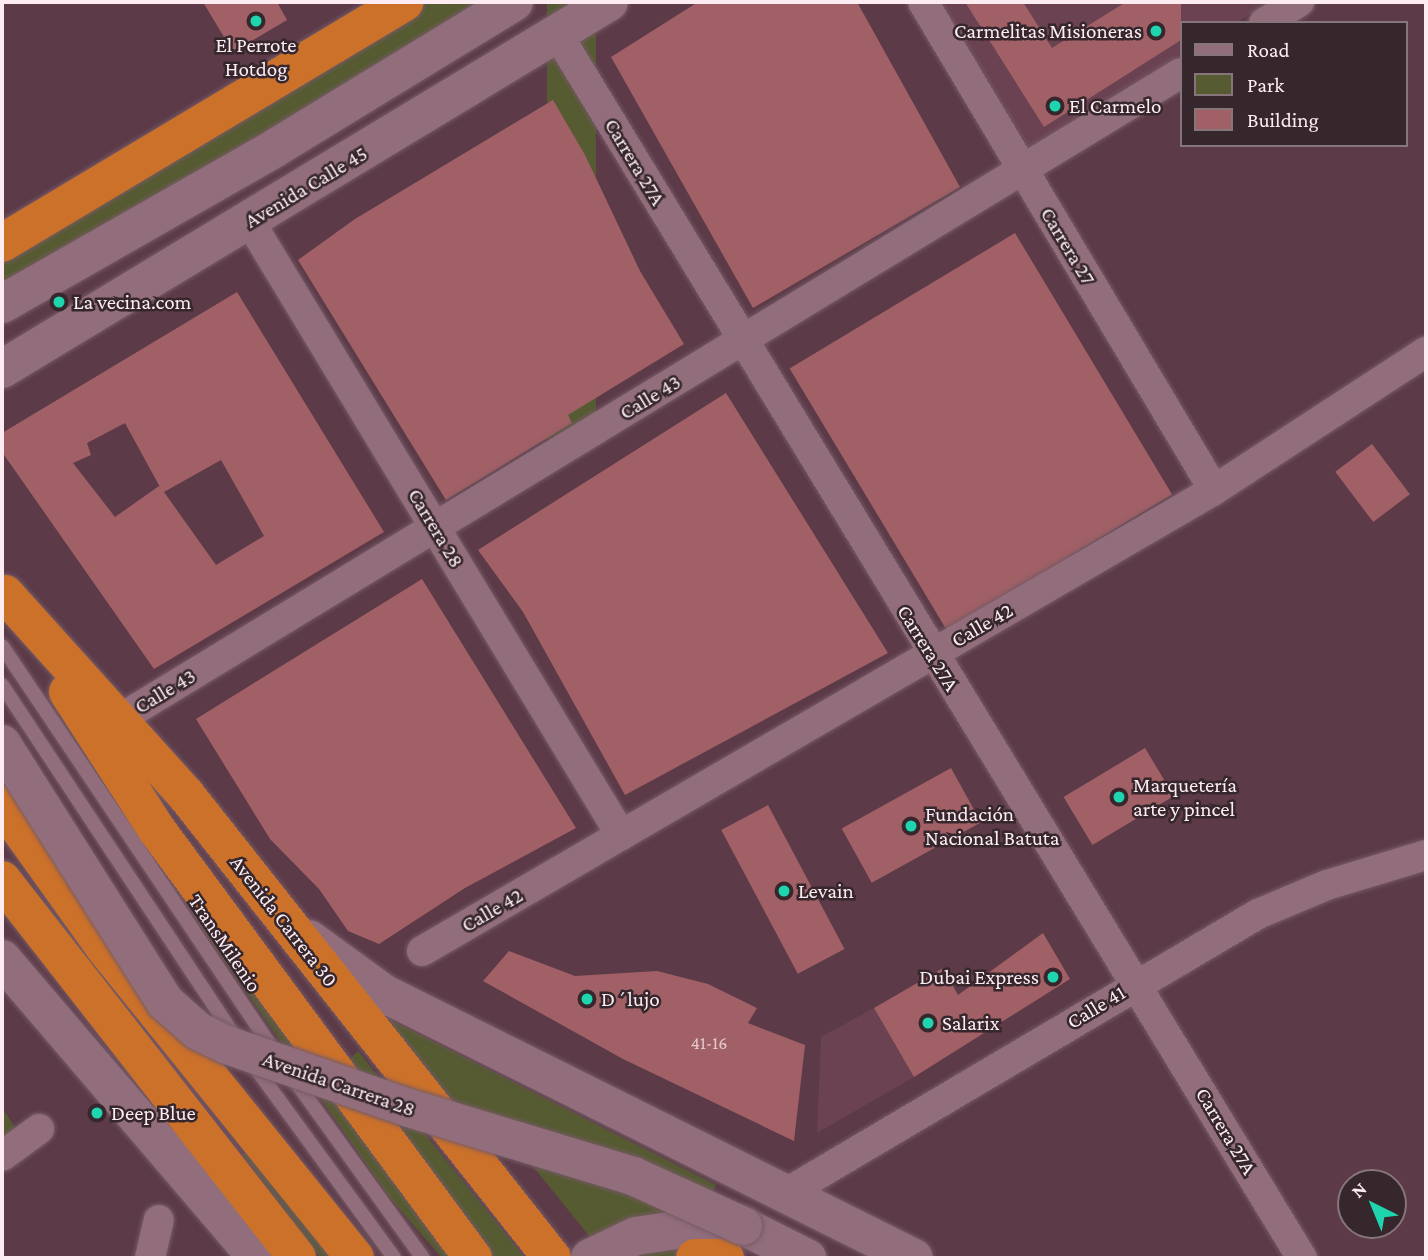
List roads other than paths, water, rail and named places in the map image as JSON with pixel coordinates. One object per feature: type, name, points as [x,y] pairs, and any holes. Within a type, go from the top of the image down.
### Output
[{"type":"highway","points":[[2,243],[404,2]]},
{"type":"highway","name":"Avenida Carrera 30","points":[[3,592],[186,795],[552,1258]]},
{"type":"highway","name":"Avenida Carrera 30","points":[[3,592],[157,830],[473,1258]]},
{"type":"highway","points":[[2,804],[105,948],[355,1258]]},
{"type":"highway","points":[[2,880],[298,1258]]},
{"type":"highway","points":[[695,1258],[734,1242]]},
{"type":"main road","points":[[2,304],[285,142],[514,2]]},
{"type":"main road","name":"Avenida Calle 45","points":[[2,369],[250,222],[609,2]]},
{"type":"main road","name":"Avenida Carrera 28","points":[[2,744],[165,1002],[198,1031],[227,1045],[409,1108],[633,1176],[734,1242],[807,1258]]},
{"type":"main road","points":[[278,913],[383,993],[783,1195],[914,1258]]},
{"type":"main road","points":[[2,959],[257,1258]]},
{"type":"main road","points":[[590,1258],[660,1230],[734,1242]]},
{"type":"street","name":"Carrera 27","points":[[923,2],[1213,491]]},
{"type":"street","points":[[1267,21],[1299,2]]},
{"type":"street","name":"Carrera 27A","points":[[558,35],[932,654],[1302,1258]]},
{"type":"street","name":"Calle 43","points":[[118,720],[1180,74]]},
{"type":"street","name":"Carrera 28","points":[[250,222],[621,835]]},
{"type":"street","name":"Calle 42","points":[[422,951],[1213,491],[1426,352]]},
{"type":"street","name":"Calle 41","points":[[783,1195],[1136,983],[1258,914],[1327,885],[1426,855]]},
{"type":"street","points":[[2,1156],[39,1129]]},
{"type":"street","points":[[149,1258],[159,1220]]},
{"type":"lane","name":"TransMilenio","points":[[2,646],[245,1010],[423,1258]]},
{"type":"lane","points":[[2,685],[183,962],[394,1258]]},
{"type":"place","name":"El Perrote Hotdog","points":[[256,21]]},
{"type":"place","name":"Carmelitas Misioneras","points":[[1156,31]]},
{"type":"place","name":"El Carmelo","points":[[1055,106]]},
{"type":"place","name":"La vecina.com","points":[[59,302]]},
{"type":"place","name":"Marquetería arte y pincel","points":[[1119,797]]},
{"type":"place","name":"Fundación Nacional Batuta","points":[[911,826]]},
{"type":"place","name":"Levain","points":[[784,891]]},
{"type":"place","name":"Dubai Express","points":[[1053,977]]},
{"type":"place","name":"D´lujo","points":[[587,999]]},
{"type":"place","name":"Salarix","points":[[928,1023]]},
{"type":"place","name":"Deep Blue","points":[[97,1113]]}]
